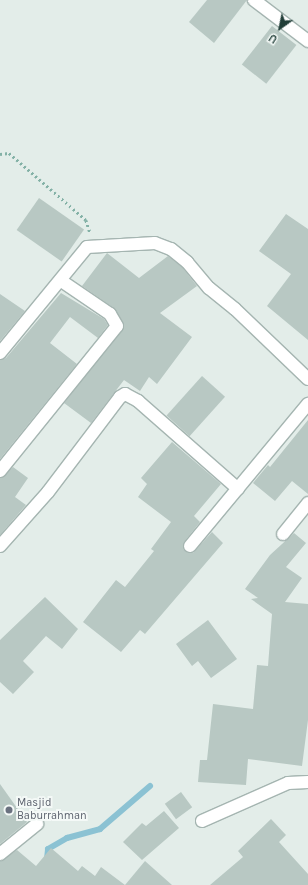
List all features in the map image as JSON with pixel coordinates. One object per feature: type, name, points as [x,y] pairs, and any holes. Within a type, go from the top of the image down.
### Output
[{"type":"street","points":[[254,0],[308,41]]},
{"type":"street","points":[[0,353],[87,247],[136,242],[155,243],[171,249],[187,262],[209,288],[308,379]]},
{"type":"street","points":[[0,471],[117,326],[110,314],[60,280]]},
{"type":"street","points":[[0,546],[48,492],[120,397],[125,394],[138,401],[238,489]]},
{"type":"street","points":[[190,546],[308,404]]},
{"type":"street","points":[[283,534],[308,503]]},
{"type":"street","points":[[202,821],[288,783],[308,782]]},
{"type":"street","points":[[0,854],[37,824]]},
{"type":"path","points":[[0,154],[9,153],[86,220],[90,226],[87,247]]},
{"type":"building","points":[[207,0],[247,0],[214,43],[189,22]]},
{"type":"building","points":[[272,26],[296,45],[266,84],[242,65]]},
{"type":"building","points":[[39,198],[84,230],[62,261],[17,230]]},
{"type":"building","points":[[286,214],[308,229],[308,340],[267,306],[291,274],[259,251]]},
{"type":"building","points":[[107,253],[139,278],[168,256],[182,267],[197,286],[160,313],[192,337],[157,384],[149,377],[140,391],[124,380],[91,423],[64,403],[124,327],[114,308],[82,286]]},
{"type":"building","points":[[61,293],[104,319],[108,325],[98,338],[70,317],[50,343],[77,364],[0,459],[0,360],[6,358]]},
{"type":"building","points":[[0,294],[25,311],[0,341]]},
{"type":"building","points":[[202,376],[225,397],[190,436],[167,415]]},
{"type":"building","points":[[308,420],[308,494],[292,481],[275,501],[253,483],[268,465],[270,467]]},
{"type":"building","points":[[172,442],[221,484],[194,516],[200,522],[184,542],[183,549],[188,553],[193,553],[212,532],[223,543],[145,634],[140,630],[121,652],[83,622],[116,580],[125,587],[154,551],[151,549],[171,522],[138,497],[147,484],[141,478]]},
{"type":"building","points":[[13,467],[28,478],[15,497],[26,505],[0,535],[0,478]]},
{"type":"building","points":[[294,533],[306,543],[286,567],[302,578],[285,602],[308,604],[308,720],[302,766],[248,759],[246,785],[198,782],[200,760],[207,760],[213,704],[253,709],[257,665],[268,666],[272,614],[251,599],[258,598],[245,589],[270,555]]},
{"type":"building","points":[[45,597],[78,629],[62,649],[46,636],[23,661],[34,672],[13,694],[0,682],[0,640]]},
{"type":"building","points":[[208,620],[237,659],[211,678],[198,661],[192,666],[176,644]]},
{"type":"building","name":"Masjid Baburrahman","points":[[0,784],[27,822],[0,844]]},
{"type":"building","points":[[181,792],[192,807],[176,819],[165,804]]},
{"type":"building","points":[[164,811],[179,828],[142,860],[123,842],[142,823],[146,826]]},
{"type":"building","points":[[271,819],[286,835],[279,842],[308,874],[308,885],[210,885],[243,857],[238,851]]},
{"type":"building","points":[[51,848],[78,871],[82,866],[95,876],[101,867],[125,885],[0,885],[0,861],[17,850],[36,866]]},
{"type":"building","points":[[145,861],[172,885],[125,885]]},
{"type":"waterway","points":[[47,859],[48,849],[67,838],[100,829],[150,786]]},
{"type":"place","name":"Masjid Baburrahman","points":[[9,810]]}]
